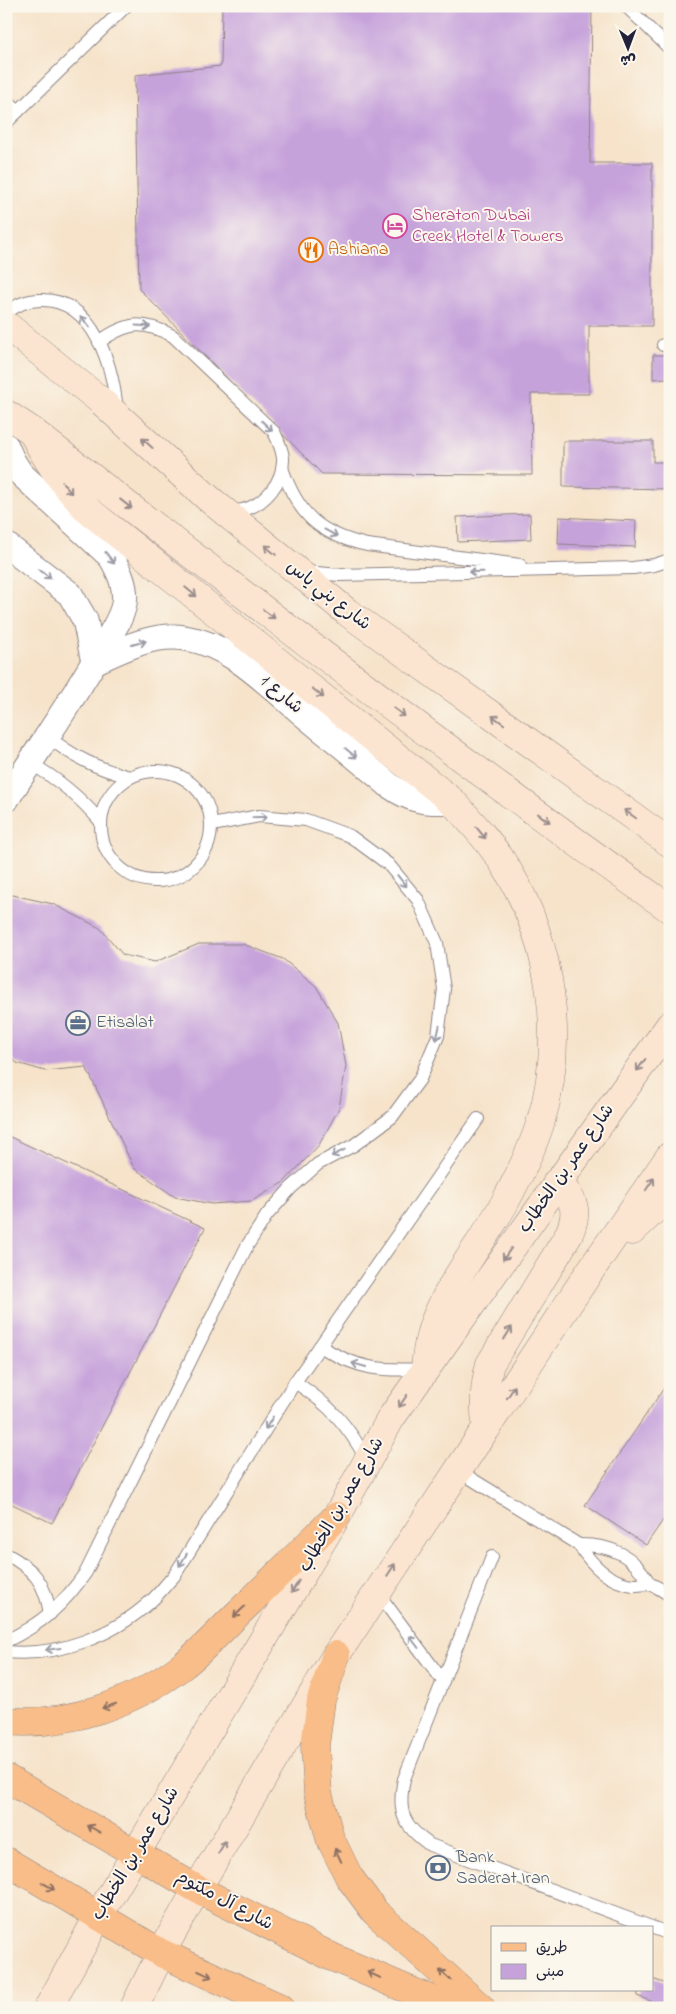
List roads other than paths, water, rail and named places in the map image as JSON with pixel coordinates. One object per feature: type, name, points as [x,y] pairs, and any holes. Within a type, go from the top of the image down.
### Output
[{"type":"main road","name":"شارع بني ياس","points":[[6,325],[50,359],[117,416],[222,510],[347,612],[670,843]]},
{"type":"main road","points":[[6,414],[32,431],[376,695],[670,909]]},
{"type":"main road","points":[[32,431],[56,475],[89,511],[452,801],[482,833],[507,869],[526,907],[541,948],[550,990],[553,1035],[550,1079],[540,1123],[527,1157],[503,1205],[439,1312],[432,1331],[425,1369]]},
{"type":"main road","name":"شارع عمر بن الخطاب","points":[[48,2008],[136,1853],[337,1516],[391,1418],[670,1025]]},
{"type":"main road","points":[[134,2008],[161,1953],[197,1889],[336,1655],[588,1274],[670,1156]]},
{"type":"main road","points":[[487,1428],[484,1392],[490,1364],[568,1236],[574,1222],[575,1207],[568,1193],[557,1182]]},
{"type":"main road","points":[[588,1274],[670,1195]]},
{"type":"main road","points":[[6,1721],[48,1720],[82,1714],[117,1703],[151,1687],[182,1666],[337,1516]]},
{"type":"main road","points":[[336,1655],[321,1700],[315,1746],[318,1793],[330,1838],[350,1877],[375,1912],[481,2008]]},
{"type":"main road","name":"شارع آل مكتوم","points":[[6,1778],[197,1889],[332,1957],[451,2008]]},
{"type":"main road","points":[[6,1860],[161,1953],[281,2008]]},
{"type":"street","points":[[6,446],[21,474],[111,558],[119,572],[124,587],[124,604],[118,621],[6,800]]},
{"type":"street","points":[[6,545],[70,594],[85,620],[94,662]]},
{"type":"street","name":"شارع 1","points":[[94,662],[137,643],[161,638],[184,638],[207,644],[246,666],[404,795],[419,801],[436,803],[452,801]]},
{"type":"lane","points":[[6,123],[126,6]]},
{"type":"lane","points":[[626,6],[670,49]]},
{"type":"lane","points":[[6,98],[18,111]]},
{"type":"lane","points":[[6,314],[14,307],[32,300],[52,300],[73,308],[88,324],[99,342],[112,378],[117,416]]},
{"type":"lane","points":[[99,342],[114,332],[133,325],[154,326],[174,336],[274,432],[280,443],[283,456],[282,468],[275,487],[261,502],[242,510],[222,510]]},
{"type":"lane","points":[[282,468],[290,491],[304,511],[322,528],[343,540],[367,545],[560,570]]},
{"type":"lane","points":[[293,569],[316,574],[340,575],[560,570],[633,568],[654,565],[670,560]]},
{"type":"lane","points":[[47,736],[85,763],[130,777]]},
{"type":"lane","points":[[30,763],[69,788],[101,822]]},
{"type":"lane","points":[[147,771],[166,771],[184,778],[198,790],[208,806],[212,825],[209,842],[201,858],[189,871],[173,878],[155,881],[137,878],[122,869],[110,855],[102,840],[101,822],[105,804],[115,789],[130,777],[147,771]]},
{"type":"lane","points":[[6,1641],[30,1629],[50,1614],[71,1594],[86,1572],[247,1246],[267,1215],[291,1188],[318,1164],[354,1145],[392,1117],[420,1079],[438,1036],[444,989],[437,943],[418,900],[388,864],[350,836],[306,820],[259,816],[212,825]]},
{"type":"lane","points":[[6,1652],[36,1652],[62,1648],[94,1638],[124,1622],[151,1601],[174,1576],[296,1382],[478,1118]]},
{"type":"lane","points":[[320,1346],[336,1357],[357,1366],[378,1369],[425,1369]]},
{"type":"lane","points":[[296,1382],[326,1403],[346,1425],[367,1460]]},
{"type":"lane","points":[[457,1470],[580,1545],[588,1560],[601,1572],[616,1581],[633,1585],[650,1584]]},
{"type":"lane","points":[[580,1545],[596,1545],[614,1550],[628,1558],[641,1570],[650,1584],[670,1595]]},
{"type":"lane","points":[[6,1554],[30,1569],[41,1582],[50,1614]]},
{"type":"lane","points":[[492,1557],[404,1779],[400,1798],[404,1818],[414,1834],[430,1845],[648,1926]]},
{"type":"lane","points":[[377,1592],[444,1681]]},
{"type":"lane","points":[[654,1928],[670,1934]]},
{"type":"place","name":"Sheraton Dubai Creek Hotel & Towers","points":[[395,226]]},
{"type":"place","name":"Ashiana","points":[[311,250]]},
{"type":"place","name":"Etisalat","points":[[78,1023]]},
{"type":"place","name":"Bank Saderat Iran","points":[[438,1868]]}]
